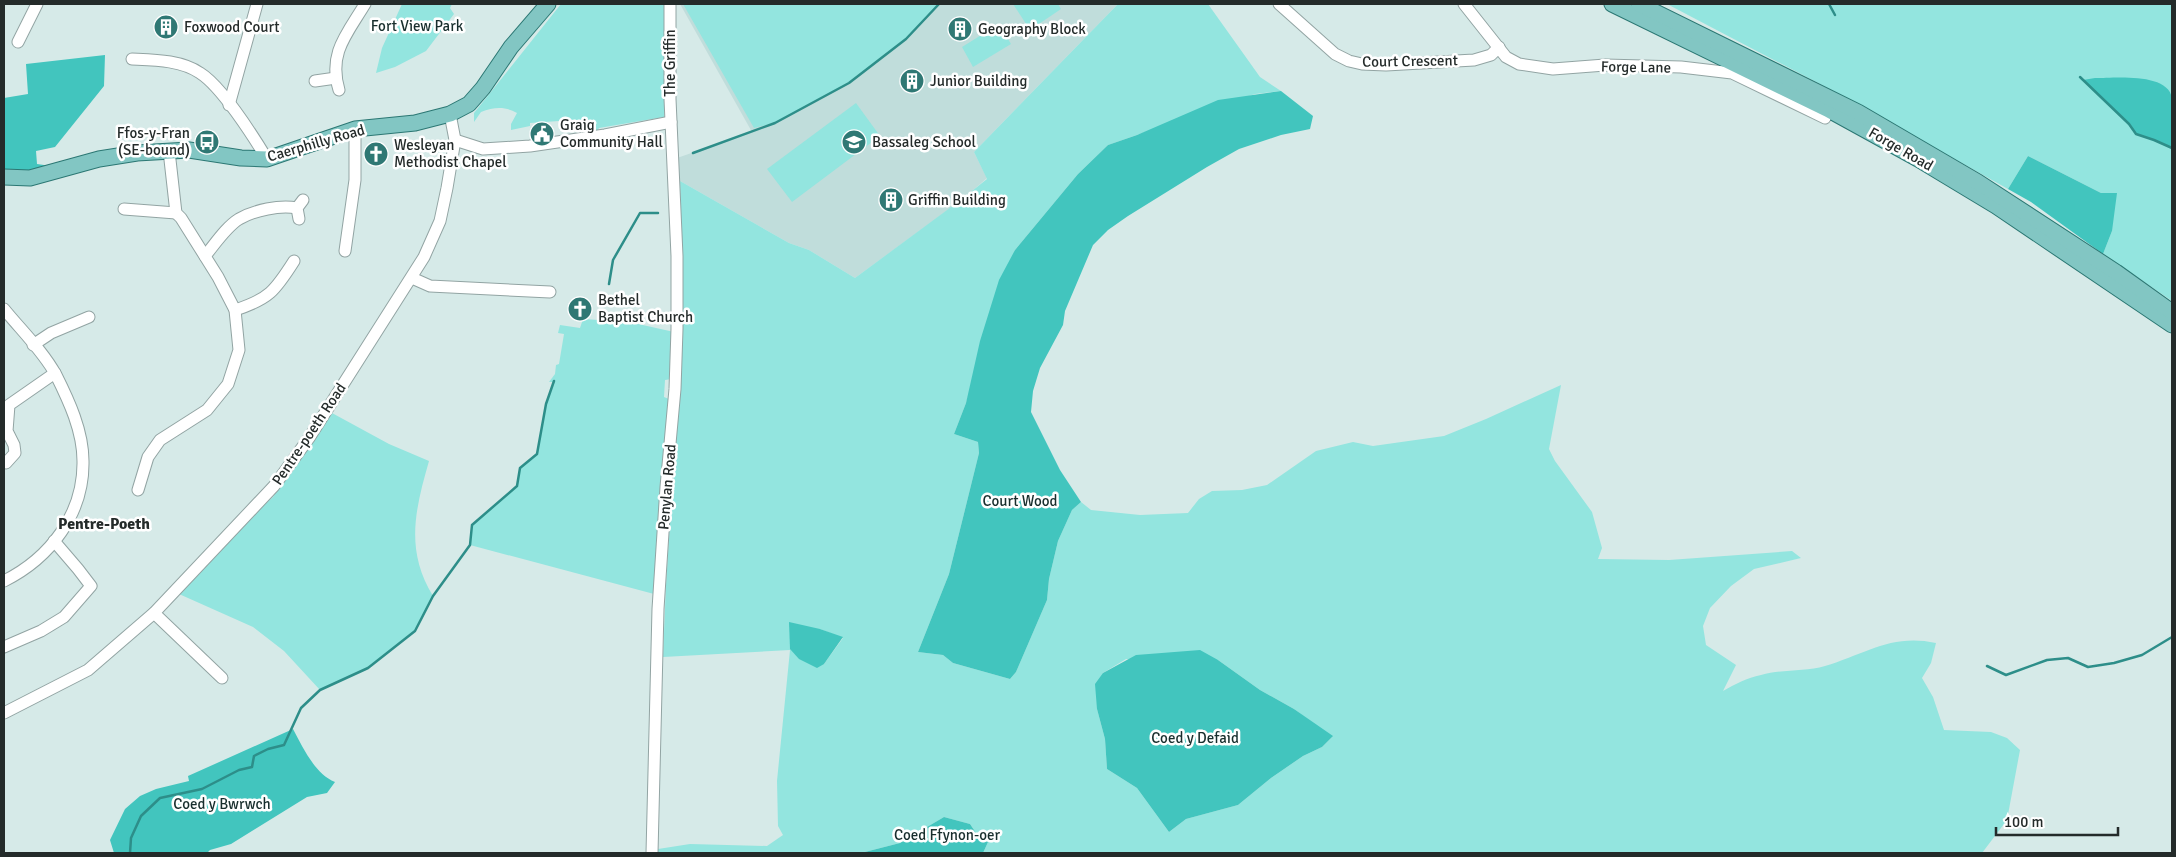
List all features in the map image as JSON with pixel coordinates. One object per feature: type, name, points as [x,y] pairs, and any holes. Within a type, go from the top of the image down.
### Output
[{"type":"main road","name":"Caerphilly Road","points":[[4,177],[30,178],[99,159],[137,153],[189,150],[241,158],[267,158],[355,128],[415,122],[450,114],[469,104],[483,88],[511,47],[548,4]]},
{"type":"main road","name":"Forge Road","points":[[1612,4],[1827,110],[1918,159],[1996,206],[2172,325]]},
{"type":"main road","name":"Forge Road","points":[[1639,4],[1858,112],[1978,182],[2116,272],[2172,312]]},
{"type":"street","points":[[18,42],[37,4]]},
{"type":"street","points":[[229,104],[257,4]]},
{"type":"street","points":[[339,90],[334,70],[337,49],[365,4]]},
{"type":"street","name":"The Griffin","points":[[670,4],[671,122]]},
{"type":"street","name":"Court Crescent","points":[[1279,4],[1335,54],[1349,61],[1362,64],[1386,65],[1474,60],[1490,55],[1498,47]]},
{"type":"street","name":"Forge Lane","points":[[1464,4],[1506,57],[1519,64],[1553,69],[1605,65],[1681,67],[1732,73],[1825,118]]},
{"type":"street","points":[[132,59],[177,63],[200,73],[229,104],[267,158]]},
{"type":"street","points":[[315,81],[336,78]]},
{"type":"street","name":"Pentre-poeth Road","points":[[4,713],[88,670],[154,613],[274,486],[309,438],[412,278],[440,221],[455,140],[450,114]]},
{"type":"street","points":[[455,140],[483,149],[530,146],[605,135],[671,122]]},
{"type":"street","name":"Penylan Road","points":[[652,853],[658,609],[675,390],[677,329],[677,256],[671,122]]},
{"type":"street","points":[[345,251],[355,180],[355,128]]},
{"type":"street","points":[[138,490],[148,457],[160,440],[206,410],[228,384],[239,350],[235,310],[205,256],[176,213],[169,151]]},
{"type":"street","points":[[205,256],[239,219],[262,211],[286,206],[299,209]]},
{"type":"street","points":[[124,208],[176,213]]},
{"type":"street","points":[[235,310],[254,304],[276,289],[294,261]]},
{"type":"street","points":[[412,278],[430,286],[550,292]]},
{"type":"street","points":[[4,309],[55,373],[77,423],[83,461],[79,497],[66,527],[44,553],[19,573],[4,581]]},
{"type":"street","points":[[33,345],[51,333],[89,316]]},
{"type":"street","points":[[6,463],[15,453],[14,445],[7,431],[9,405],[55,373]]},
{"type":"street","points":[[4,647],[41,631],[64,616],[91,586],[54,541]]},
{"type":"street","points":[[154,613],[222,678]]},
{"type":"shaded area","name":"Bassaleg School","points":[[680,4],[1118,4],[974,152],[987,178],[963,199],[855,278],[809,250],[789,243],[680,181],[677,158],[752,132]]},
{"type":"green space","name":"Fort View Park","points":[[402,4],[452,4],[450,8],[454,14],[426,51],[395,67],[376,73],[382,48]]},
{"type":"green space","points":[[561,4],[666,4],[664,117],[599,128],[597,131],[584,127],[559,130],[559,121],[530,123],[530,126],[511,130],[511,124],[517,113],[499,108],[481,112],[474,122],[474,113]]},
{"type":"green space","points":[[683,4],[939,4],[906,39],[849,83],[775,123],[754,128]]},
{"type":"green space","points":[[1013,4],[1058,4],[1061,9],[1030,30]]},
{"type":"green space","points":[[1118,4],[1208,4],[1260,77],[1281,91],[1255,94],[1108,145],[1078,174],[1015,250],[966,403],[954,434],[978,442],[979,453],[949,574],[918,652],[943,655],[953,663],[1010,679],[1016,672],[1047,600],[1049,579],[1058,541],[1072,510],[1081,502],[1091,510],[1140,515],[1188,513],[1199,499],[1212,491],[1242,490],[1267,485],[1316,451],[1353,442],[1373,446],[1444,436],[1561,385],[1549,449],[1555,461],[1592,512],[1602,548],[1598,559],[1669,560],[1792,551],[1801,558],[1754,569],[1731,586],[1710,608],[1703,626],[1706,645],[1736,665],[1723,691],[1756,676],[1825,666],[1892,643],[1920,641],[1936,643],[1931,663],[1922,678],[1933,697],[1944,730],[1991,732],[2007,738],[2020,750],[2007,820],[1982,853],[983,853],[988,842],[980,839],[970,824],[944,817],[900,843],[861,853],[657,853],[658,849],[690,844],[767,846],[783,835],[778,826],[777,781],[790,650],[663,657],[683,320],[680,181],[789,243],[809,250],[855,278],[987,179],[974,152]],"holes":[[[820,629],[843,638],[824,664]],[[1126,659],[1218,660],[1260,690],[1294,709],[1332,737],[1322,747],[1303,756],[1271,778],[1238,805],[1186,819],[1169,832],[1137,788],[1107,769],[1105,739],[1097,709],[1103,673]]]},
{"type":"green space","points":[[1667,4],[2172,4],[2172,301],[2103,254],[2112,231],[2111,194],[2101,193],[2028,156],[2008,189],[1839,94]]},
{"type":"green space","points":[[999,24],[1011,44],[973,67],[962,47]]},
{"type":"green space","points":[[105,55],[104,86],[55,147],[36,151],[37,164],[51,166],[4,177],[4,98],[28,94],[26,64]]},
{"type":"green space","points":[[2095,78],[2139,78],[2161,84],[2168,90],[2172,98],[2173,110],[2172,148],[2136,134],[2129,124],[2083,80]]},
{"type":"green space","name":"Court Wood","points":[[1281,91],[1313,116],[1310,129],[1281,135],[1239,149],[1128,216],[1108,230],[1093,245],[1065,311],[1063,325],[1040,368],[1033,391],[1031,412],[1060,470],[1081,502],[1072,510],[1058,541],[1049,579],[1047,600],[1016,672],[1010,679],[953,663],[943,655],[918,652],[949,574],[979,453],[978,442],[954,434],[966,403],[980,341],[999,280],[1015,250],[1078,174],[1108,145],[1137,135],[1218,100]]},
{"type":"green space","points":[[856,103],[880,136],[792,202],[767,169]]},
{"type":"green space","points":[[2028,156],[2101,193],[2117,193],[2112,231],[2103,254],[2031,202],[2008,189]]},
{"type":"green space","points":[[607,317],[674,332],[672,379],[665,380],[664,397],[669,399],[654,594],[470,545],[472,525],[517,486],[520,468],[537,454],[546,404],[554,382],[549,382],[555,374],[556,365],[559,364],[564,334],[558,333],[560,325],[580,328],[583,319],[599,320]]},
{"type":"green space","points":[[332,413],[389,444],[429,461],[420,496],[415,530],[419,562],[424,579],[433,596],[415,631],[368,668],[320,690],[284,651],[253,627],[179,594],[257,511],[273,497]]},
{"type":"green space","points":[[789,622],[820,629],[843,637],[824,664],[817,668],[799,659],[790,649]]},
{"type":"green space","name":"Coed y Defaid","points":[[1200,650],[1333,736],[1322,747],[1303,756],[1271,778],[1238,805],[1186,819],[1169,832],[1137,788],[1107,769],[1105,739],[1097,709],[1095,684],[1103,673],[1136,655]]},
{"type":"green space","name":"Coed y Bwrwch","points":[[293,729],[305,752],[316,767],[321,773],[335,782],[327,793],[307,797],[231,844],[210,850],[207,853],[114,853],[110,840],[125,809],[140,796],[156,789],[189,781],[188,776]]},
{"type":"green space","name":"Coed Ffynon-oer","points":[[944,817],[970,824],[980,839],[988,842],[983,853],[861,853],[900,843]]},
{"type":"waterway","points":[[693,153],[775,123],[849,83],[906,39],[939,4]]},
{"type":"waterway","points":[[1829,4],[1835,15]]},
{"type":"waterway","points":[[2080,77],[2129,124],[2136,134],[2172,148]]},
{"type":"waterway","points":[[609,284],[613,260],[640,213],[658,213]]},
{"type":"waterway","points":[[130,853],[131,838],[141,816],[160,798],[202,789],[239,770],[252,767],[254,756],[268,749],[284,745],[301,708],[320,690],[368,668],[415,631],[433,596],[470,545],[472,525],[517,486],[520,468],[537,454],[546,404],[554,381]]},
{"type":"waterway","points":[[1987,666],[2006,675],[2047,660],[2068,658],[2088,667],[2114,663],[2142,655],[2172,637]]},
{"type":"place","name":"Foxwood Court","points":[[166,27]]},
{"type":"place","name":"Geography Block","points":[[960,29]]},
{"type":"place","name":"Junior Building","points":[[912,81]]},
{"type":"place","name":"Graig Community Hall","points":[[542,134]]},
{"type":"place","name":"Ffos-y-Fran (SE-bound)","points":[[207,142]]},
{"type":"place","name":"Bassaleg School","points":[[854,142]]},
{"type":"place","name":"Wesleyan Methodist Chapel","points":[[376,154]]},
{"type":"place","name":"Griffin Building","points":[[891,200]]},
{"type":"place","name":"Bethel Baptist Church","points":[[580,309]]},
{"type":"district","name":"Pentre-Poeth","points":[[104,523]]}]
